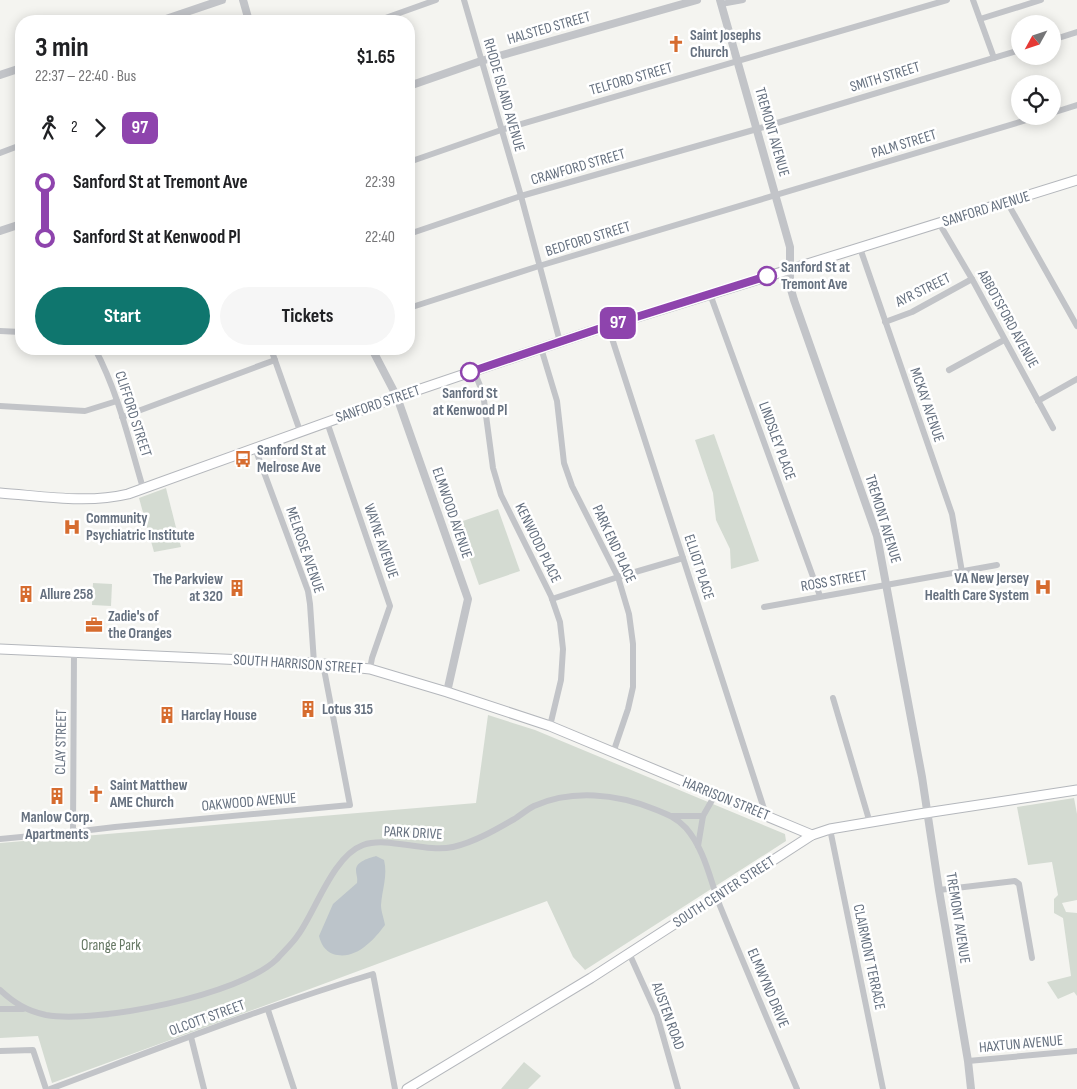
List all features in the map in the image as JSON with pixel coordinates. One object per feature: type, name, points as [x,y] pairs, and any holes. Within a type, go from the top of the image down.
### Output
[{"type":"main road","name":"SANFORD AVENUE","points":[[895,237],[1076,182]]},
{"type":"main road","name":"SANFORD STREET","points":[[0,493],[106,499],[143,488],[300,431],[541,348],[895,237]]},
{"type":"main road","name":"SOUTH HARRISON STREET","points":[[0,649],[319,664],[370,669],[550,726],[639,764]]},
{"type":"main road","name":"HARRISON STREET","points":[[639,764],[812,835]]},
{"type":"main road","name":"SOUTH CENTER STREET","points":[[407,1089],[519,1022],[717,898],[812,835],[830,829],[1077,790]]},
{"type":"street","points":[[178,15],[222,0]]},
{"type":"street","points":[[243,0],[247,15]]},
{"type":"street","points":[[394,15],[436,0]]},
{"type":"street","name":"RHODE ISLAND AVENUE","points":[[464,0],[521,196],[560,342]]},
{"type":"street","name":"HALSTED STREET","points":[[415,84],[481,61],[697,0]]},
{"type":"street","points":[[721,2],[742,0]]},
{"type":"street","name":"TELFORD STREET","points":[[415,160],[502,130],[947,0]]},
{"type":"street","points":[[973,0],[994,58]]},
{"type":"street","points":[[980,19],[1041,0]]},
{"type":"street","name":"TREMONT AVENUE","points":[[721,2],[790,247],[790,286],[794,300],[877,536],[928,813],[968,1061],[970,1089]]},
{"type":"street","points":[[1061,37],[1077,32]]},
{"type":"street","name":"SMITH STREET","points":[[757,129],[1011,53]]},
{"type":"street","points":[[0,75],[15,70]]},
{"type":"street","points":[[1061,110],[1077,105]]},
{"type":"street","name":"PALM STREET","points":[[776,196],[1011,125]]},
{"type":"street","name":"CRAWFORD STREET","points":[[415,232],[521,196],[757,129]]},
{"type":"street","points":[[0,153],[15,147]]},
{"type":"street","name":"BEDFORD STREET","points":[[415,306],[539,266],[776,196]]},
{"type":"street","points":[[1006,202],[1077,326]]},
{"type":"street","name":"ABBOTSFORD AVENUE","points":[[939,223],[972,279],[1053,428]]},
{"type":"street","points":[[0,232],[15,226]]},
{"type":"street","name":"MCKAY AVENUE","points":[[860,248],[952,514],[962,572]]},
{"type":"street","name":"AYR STREET","points":[[885,322],[912,312],[972,279]]},
{"type":"street","name":"LINDSLEY PLACE","points":[[710,294],[820,596]]},
{"type":"street","name":"ELLIOT PLACE","points":[[608,326],[766,815]]},
{"type":"street","points":[[0,331],[15,332]]},
{"type":"street","points":[[949,370],[1004,340]]},
{"type":"street","name":"PARK END PLACE","points":[[541,348],[557,401],[564,463],[572,486],[618,577],[629,614],[633,644],[633,686],[628,709],[612,753]]},
{"type":"street","name":"CLIFFORD STREET","points":[[98,355],[105,367],[117,401],[143,488]]},
{"type":"street","points":[[273,355],[300,431]]},
{"type":"street","name":"ELMWOOD AVENUE","points":[[375,355],[397,397],[468,599],[447,692]]},
{"type":"street","points":[[122,417],[275,360]]},
{"type":"street","name":"KENWOOD PLACE","points":[[474,371],[483,393],[493,468],[501,495],[552,599],[560,622],[564,649],[561,680],[550,726]]},
{"type":"street","points":[[1038,401],[1077,379]]},
{"type":"street","points":[[0,406],[85,411],[117,401]]},
{"type":"street","name":"WAYNE AVENUE","points":[[327,422],[390,606],[370,669]]},
{"type":"street","name":"MELROSE AVENUE","points":[[255,448],[308,591],[319,664],[350,805]]},
{"type":"street","points":[[552,599],[683,558]]},
{"type":"street","name":"ROSS STREET","points":[[764,608],[820,596],[997,565]]},
{"type":"street","name":"CLAY STREET","points":[[73,832],[74,653]]},
{"type":"street","points":[[834,698],[870,823]]},
{"type":"street","name":"PARK DRIVE","points":[[0,1009],[23,1009],[51,1016],[73,1016],[126,1011],[183,1000],[220,989],[274,961],[297,937],[339,862],[363,845],[386,842],[430,848],[451,848],[487,834],[534,806],[561,798],[589,795],[614,797],[636,801],[672,816],[686,828],[698,846],[717,898]]},
{"type":"street","points":[[698,846],[703,816],[715,795]]},
{"type":"street","name":"OAKWOOD AVENUE","points":[[0,839],[350,805]]},
{"type":"street","points":[[672,816],[703,816]]},
{"type":"street","name":"CLAIRMONT TERRACE","points":[[830,829],[883,1089]]},
{"type":"street","points":[[939,890],[1015,881],[1019,884],[1032,958]]},
{"type":"street","name":"ELMWYND DRIVE","points":[[717,898],[797,1089]]},
{"type":"street","name":"AUSTEN ROAD","points":[[629,953],[657,1015],[678,1089]]},
{"type":"street","name":"OLCOTT STREET","points":[[48,1089],[334,986],[373,974],[395,1089]]},
{"type":"street","name":"PARK DRIVE","points":[[0,990],[23,1009]]},
{"type":"street","points":[[268,1010],[294,1089]]},
{"type":"street","points":[[191,1037],[204,1089]]},
{"type":"street","points":[[0,1051],[34,1050],[48,1089]]},
{"type":"street","name":"HAXTUN AVENUE","points":[[968,1061],[1077,1051]]},
{"type":"green space","points":[[714,434],[759,561],[731,569],[730,549],[716,520],[713,493],[695,440]]},
{"type":"green space","points":[[166,488],[181,547],[154,552],[139,498]]},
{"type":"green space","points":[[498,509],[520,571],[479,585],[457,523]]},
{"type":"green space","points":[[93,583],[112,584],[111,606],[92,605]]},
{"type":"green space","name":"Orange Park","points":[[488,715],[535,730],[785,834],[786,841],[585,970],[573,957],[547,901],[52,1083],[38,1036],[0,1038],[0,843],[476,803]]},
{"type":"green space","points":[[1074,798],[1077,814],[1077,900],[1062,903],[1066,912],[1077,913],[1077,996],[1074,992],[1058,999],[1047,982],[1071,976],[1063,918],[1054,913],[1054,899],[1058,895],[1052,862],[1028,865],[1017,807]]},
{"type":"green space","points":[[524,1062],[541,1076],[528,1089],[501,1089]]},
{"type":"shaded area","points":[[376,856],[384,860],[385,866],[381,910],[385,925],[369,943],[356,952],[349,955],[333,954],[324,947],[319,936],[333,904],[357,883],[356,870],[358,864]]},
{"type":"bus line","name":"97","points":[[470,372],[598,329],[767,276]]},
{"type":"place","name":"Saint Josephs Church","points":[[676,44]]},
{"type":"place","name":"Sanford St at Tremont Ave","points":[[767,276]]},
{"type":"place","name":"Sanford St at Kenwood Pl","points":[[470,372]]},
{"type":"place","name":"Sanford St at Melrose Ave","points":[[243,459]]},
{"type":"place","name":"Community Psychiatric Institute","points":[[72,527]]},
{"type":"place","name":"VA New Jersey Health Care System","points":[[1043,587]]},
{"type":"place","name":"The Parkview at 320","points":[[237,588]]},
{"type":"place","name":"Allure 258","points":[[26,594]]},
{"type":"place","name":"Zadie's of the Oranges","points":[[94,625]]},
{"type":"place","name":"Lotus 315","points":[[308,709]]},
{"type":"place","name":"Harclay House","points":[[167,715]]},
{"type":"place","name":"Saint Matthew AME Church","points":[[96,794]]},
{"type":"place","name":"Manlow Corp. Apartments","points":[[57,796]]}]
